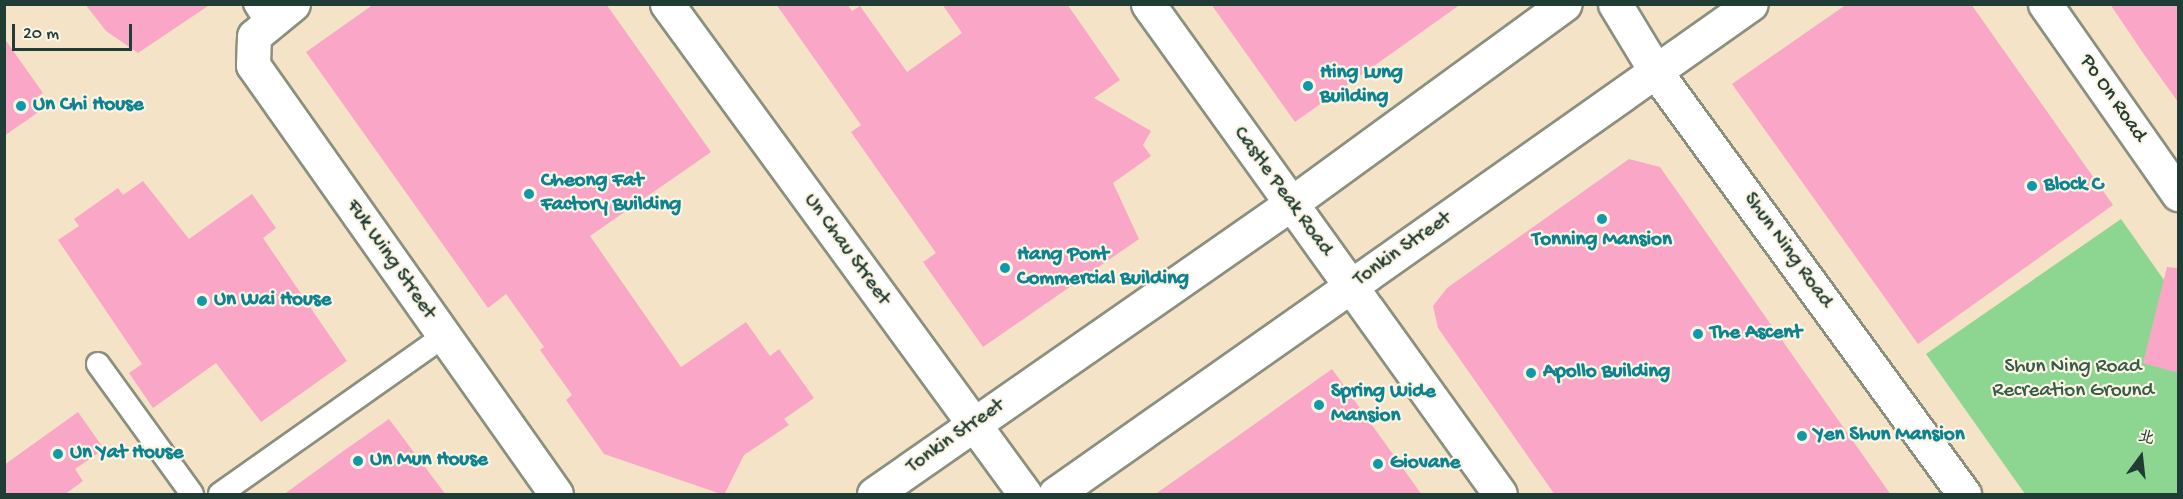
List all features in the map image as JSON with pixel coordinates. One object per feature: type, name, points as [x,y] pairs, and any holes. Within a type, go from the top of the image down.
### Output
[{"type":"street","name":"Un Chau Street","points":[[667,4],[1025,495]]},
{"type":"street","name":"Castle Peak Road","points":[[1148,4],[1289,205],[1351,286],[1500,495]]},
{"type":"street","name":"Tonkin Street","points":[[874,495],[1289,205],[1565,4]]},
{"type":"street","name":"Shun Ning Road","points":[[1615,4],[1658,75],[1964,495]]},
{"type":"street","name":"Tonkin Street","points":[[1055,495],[1351,286],[1658,75],[1751,4]]},
{"type":"street","name":"Po On Road","points":[[2045,4],[2178,194]]},
{"type":"street","name":"Fuk Wing Street","points":[[272,11],[254,36],[253,65],[556,495]]},
{"type":"lane","points":[[220,495],[444,336]]},
{"type":"lane","points":[[98,363],[192,495]]},
{"type":"green space","name":"Shun Ning Road Recreation Ground","points":[[2121,219],[2178,300],[2178,494],[2025,494],[1926,354]]},
{"type":"building","points":[[85,4],[211,4],[138,53],[106,31]]},
{"type":"building","name":"Cheong Fat Factory Building","points":[[374,4],[606,4],[711,152],[590,236],[681,367],[746,322],[770,356],[779,349],[814,398],[784,419],[789,425],[744,455],[724,495],[604,454],[566,400],[572,395],[540,350],[544,347],[506,294],[488,308],[306,52]]},
{"type":"building","points":[[776,4],[847,4],[852,11],[860,6],[907,72],[962,33],[942,4],[1067,4],[1120,80],[1094,98],[1151,131],[1143,145],[1151,156],[1113,183],[1139,239],[983,347],[923,262],[936,253],[851,132],[861,125]]},
{"type":"building","name":"Hing Lung Building","points":[[1211,4],[1461,4],[1295,122]]},
{"type":"building","points":[[1847,4],[1971,4],[2113,205],[1918,344],[1732,84]]},
{"type":"building","points":[[2110,4],[2178,4],[2178,102],[2143,53]]},
{"type":"building","name":"Un Chi House","points":[[4,38],[43,93],[33,100],[40,111],[4,136]]},
{"type":"building","points":[[1629,159],[1660,167],[1891,495],[1555,495],[1438,328],[1433,306],[1447,288]]},
{"type":"building","name":"Un Wai House","points":[[143,181],[189,239],[252,194],[276,228],[263,238],[347,361],[261,422],[216,363],[153,408],[129,373],[142,364],[58,240],[79,226],[74,219],[118,188],[123,195]]},
{"type":"building","points":[[2167,267],[2178,268],[2178,373],[2143,363]]},
{"type":"building","name":"Spring Wide Mansion","points":[[1332,369],[1422,495],[1154,495],[1228,443]]},
{"type":"building","name":"Un Yat House","points":[[78,412],[104,449],[75,469],[83,481],[64,495],[4,495],[4,465]]},
{"type":"building","name":"Un Mun House","points":[[389,419],[446,495],[283,495],[342,452]]},
{"type":"place","name":"Hing Lung Building","points":[[1308,86]]},
{"type":"place","name":"Un Chi House","points":[[21,106]]},
{"type":"place","name":"Block C","points":[[2032,186]]},
{"type":"place","name":"Cheong Fat Factory Building","points":[[529,194]]},
{"type":"place","name":"Tonning Mansion","points":[[1602,219]]},
{"type":"place","name":"Hang Pont Commercial Building","points":[[1005,268]]},
{"type":"place","name":"Un Wai House","points":[[202,301]]},
{"type":"place","name":"The Ascent","points":[[1698,334]]},
{"type":"place","name":"Apollo Building","points":[[1531,373]]},
{"type":"place","name":"Spring Wide Mansion","points":[[1319,405]]},
{"type":"place","name":"Yen Shun Mansion","points":[[1802,436]]},
{"type":"place","name":"Un Yat House","points":[[58,454]]},
{"type":"place","name":"Un Mun House","points":[[358,461]]},
{"type":"place","name":"Giovane","points":[[1378,464]]}]
